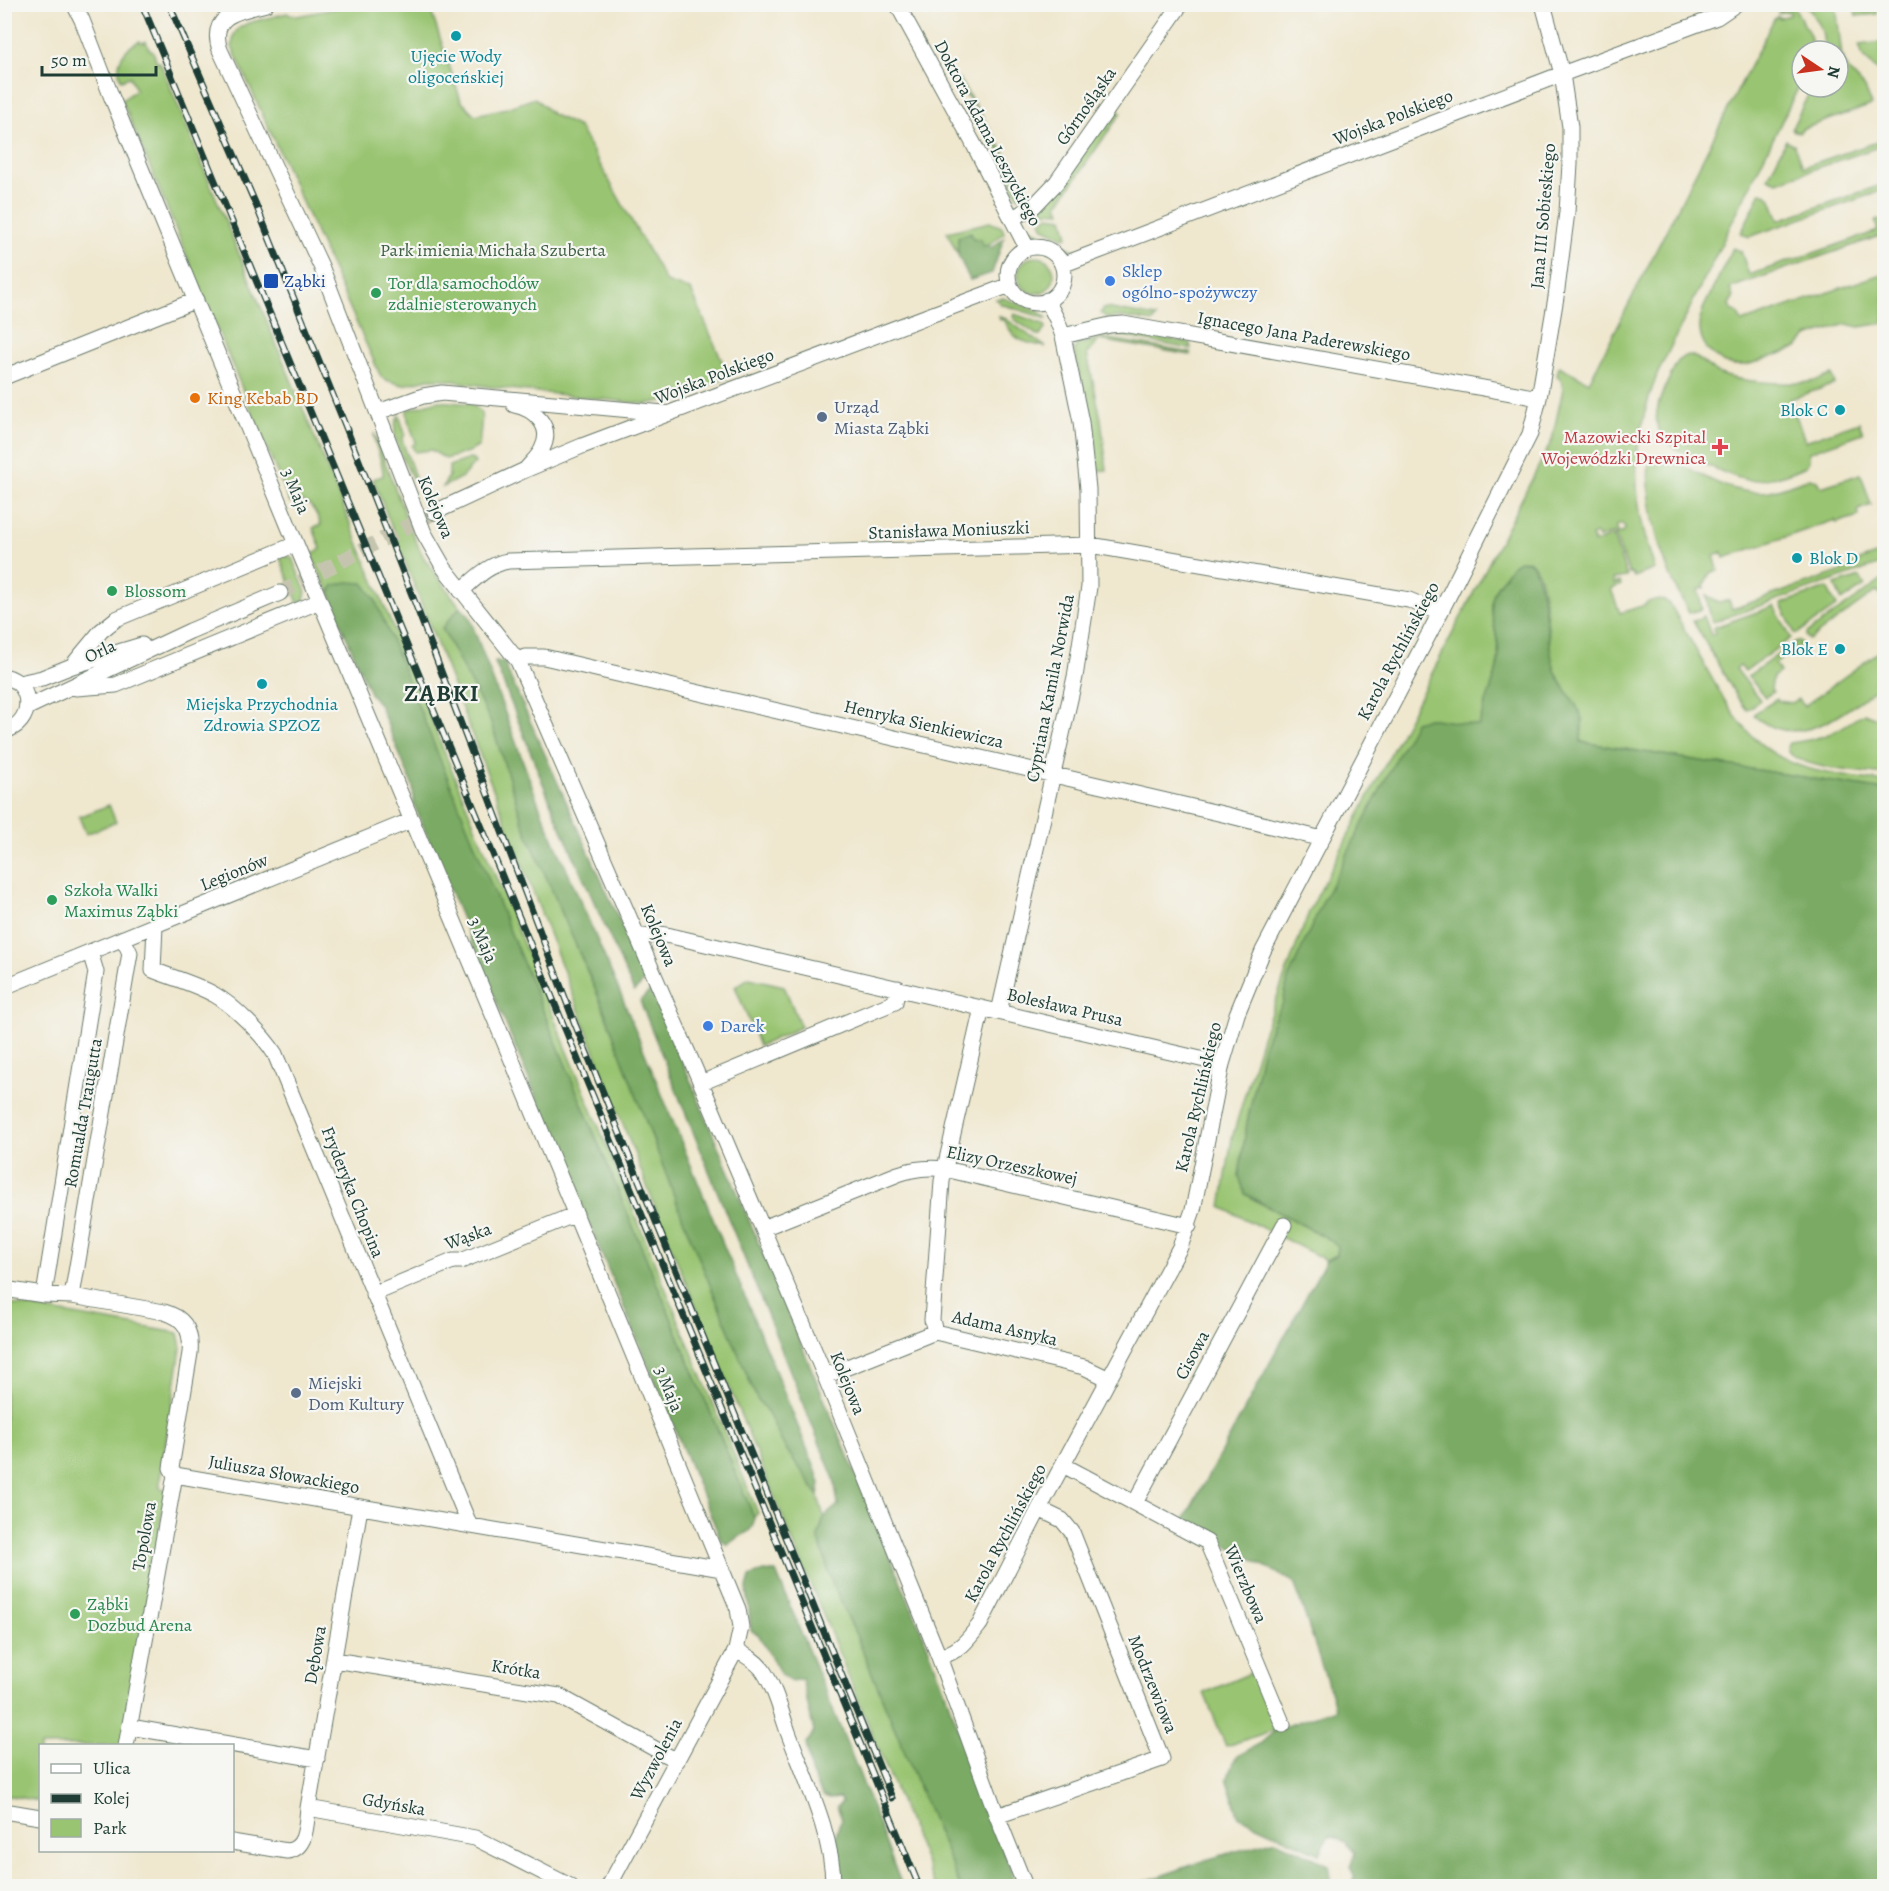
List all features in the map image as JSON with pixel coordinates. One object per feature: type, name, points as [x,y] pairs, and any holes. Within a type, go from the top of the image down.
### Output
[{"type":"street","name":"3 Maja","points":[[74,4],[722,1569],[740,1618],[741,1627],[736,1650]]},
{"type":"street","name":"Doktora Adama Leszyckiego","points":[[897,4],[1027,248]]},
{"type":"street","name":"Górnośląska","points":[[1013,218],[1034,206],[1056,183],[1181,4]]},
{"type":"street","name":"Jana III Sobieskiego","points":[[1539,398],[1557,286],[1569,179],[1570,127],[1562,74],[1543,4]]},
{"type":"street","name":"Wojska Polskiego","points":[[1062,265],[1717,16],[1736,4]]},
{"type":"street","name":"Kolejowa","points":[[257,6],[227,16],[220,24],[217,36],[220,50],[321,267],[424,533],[444,568],[518,661],[825,1376],[939,1658],[1025,1887]]},
{"type":"street","points":[[1041,247],[1050,250],[1062,265],[1064,273],[1060,289],[1047,300],[1035,303],[1023,300],[1010,285],[1008,273],[1012,261],[1027,248],[1041,247]]},
{"type":"street","name":"Wojska Polskiego","points":[[435,512],[525,470],[1010,285]]},
{"type":"street","points":[[4,377],[196,300]]},
{"type":"street","name":"Cypriana Kamila Norwida","points":[[999,1012],[1073,688],[1089,587],[1088,489],[1078,399],[1063,336],[1047,300]]},
{"type":"street","name":"Ignacego Jana Paderewskiego","points":[[1063,336],[1123,324],[1539,398]]},
{"type":"street","points":[[378,411],[431,394],[442,393],[672,414]]},
{"type":"street","name":"Karola Rychlińskiego","points":[[939,1658],[954,1653],[980,1624],[1180,1247],[1189,1226],[1222,1064],[1237,1014],[1263,951],[1522,452],[1530,434],[1539,398]]},
{"type":"street","points":[[495,399],[529,409],[540,418],[544,426],[546,438],[544,447],[525,470]]},
{"type":"street","points":[[72,666],[101,631],[116,619],[296,544]]},
{"type":"street","name":"Stanisława Moniuszki","points":[[461,591],[488,568],[508,561],[1090,545],[1409,600],[1440,613]]},
{"type":"street","name":"Orla","points":[[28,707],[190,631],[280,593]]},
{"type":"street","points":[[68,688],[116,685],[320,601]]},
{"type":"street","name":"Orla","points":[[19,683],[42,678],[72,666],[190,631]]},
{"type":"street","name":"Henryka Sienkiewicza","points":[[518,661],[525,657],[544,657],[1053,774],[1322,839]]},
{"type":"street","points":[[4,676],[19,683],[27,696],[28,707],[23,720],[18,725],[4,731]]},
{"type":"street","name":"Legionów","points":[[4,987],[412,820]]},
{"type":"street","name":"Fryderyka Chopina","points":[[154,926],[153,970],[211,993],[224,1001],[267,1042],[275,1054],[470,1526]]},
{"type":"street","name":"Bolesława Prusa","points":[[638,937],[659,934],[671,936],[1222,1064]]},
{"type":"street","name":"Romualda Traugutta","points":[[72,1296],[130,953],[123,938]]},
{"type":"street","name":"Romualda Traugutta","points":[[44,1295],[96,972],[90,952]]},
{"type":"street","points":[[701,1083],[895,1002],[898,988]]},
{"type":"street","points":[[935,1332],[932,1320],[942,1181],[982,1008]]},
{"type":"street","name":"Elizy Orzeszkowej","points":[[763,1228],[898,1173],[928,1167],[1189,1226]]},
{"type":"street","name":"Wąska","points":[[373,1294],[576,1214]]},
{"type":"street","name":"Cisowa","points":[[1134,1503],[1284,1225]]},
{"type":"street","points":[[4,1289],[44,1295],[72,1296],[173,1315],[188,1326],[191,1336],[190,1353],[171,1468],[175,1474]]},
{"type":"street","name":"Adama Asnyka","points":[[825,1376],[935,1332],[1084,1367],[1109,1379]]},
{"type":"street","name":"Wierzbowa","points":[[1063,1465],[1207,1542],[1283,1725]]},
{"type":"street","name":"Juliusza Słowackiego","points":[[175,1474],[360,1508],[722,1569]]},
{"type":"street","name":"Topolowa","points":[[126,1744],[175,1474]]},
{"type":"street","name":"Dębowa","points":[[308,1808],[360,1508]]},
{"type":"street","name":"Modrzewiowa","points":[[997,1816],[1162,1759],[1072,1532],[1062,1520],[1039,1509]]},
{"type":"street","points":[[736,1650],[761,1667],[773,1691],[815,1803],[833,1866],[833,1887]]},
{"type":"street","name":"Wyzwolenia","points":[[609,1887],[736,1650]]},
{"type":"street","name":"Krótka","points":[[334,1660],[559,1696],[677,1761]]},
{"type":"street","points":[[129,1727],[229,1744]]},
{"type":"street","points":[[234,1745],[317,1759]]},
{"type":"street","points":[[234,1842],[287,1851],[294,1850],[302,1843],[308,1808]]},
{"type":"street","name":"Gdyńska","points":[[308,1808],[475,1838],[570,1887]]},
{"type":"street","points":[[4,1811],[39,1817]]},
{"type":"green space","name":"Park imienia Michała Szuberta","points":[[354,5],[429,5],[461,101],[475,115],[507,108],[535,98],[552,114],[579,127],[666,282],[691,290],[729,377],[672,399],[646,404],[491,387],[442,379],[428,379],[403,385],[381,377],[232,47],[234,34],[248,23],[287,13],[297,16]]},
{"type":"green space","points":[[1788,5],[1793,5],[1811,39],[1790,39],[1790,99],[1793,99],[1657,375],[1642,425],[1636,472],[1638,495],[1641,518],[1655,569],[1634,577],[1632,573],[1629,574],[1615,535],[1624,532],[1625,528],[1622,524],[1616,526],[1618,532],[1598,538],[1596,534],[1591,536],[1594,543],[1613,536],[1627,577],[1613,579],[1614,584],[1620,582],[1621,585],[1611,589],[1620,613],[1656,600],[1664,600],[1670,604],[1724,699],[1744,728],[1756,740],[1785,760],[1833,774],[1884,782],[1884,790],[1581,742],[1573,703],[1553,666],[1544,596],[1537,571],[1528,561],[1519,562],[1512,567],[1496,587],[1492,601],[1498,661],[1495,678],[1479,726],[1428,718],[1323,901],[1288,979],[1283,1003],[1263,1047],[1239,1175],[1245,1194],[1331,1240],[1338,1246],[1337,1255],[1326,1260],[1221,1207],[1232,1138],[1262,1037],[1309,912],[1552,440],[1563,389],[1562,382],[1557,375],[1559,366],[1589,382],[1774,19],[1778,16],[1779,18],[1790,15],[1790,11],[1777,13]]},
{"type":"green space","points":[[1807,5],[1836,5],[1840,39],[1823,39],[1822,31]]},
{"type":"green space","points":[[1855,5],[1876,5],[1877,14],[1856,16]]},
{"type":"green space","points":[[140,41],[142,43],[146,41],[157,63],[160,62],[758,1513],[754,1517],[509,929],[333,586],[330,593],[311,554],[321,549],[313,528],[321,525],[319,520],[307,503],[297,501],[290,503],[122,100],[136,90],[130,77],[121,80],[120,62],[125,52]]},
{"type":"green space","points":[[1880,42],[1883,70],[1880,73],[1863,57],[1859,45]]},
{"type":"green space","points":[[1850,72],[1865,88],[1872,105],[1802,129],[1800,132],[1792,128],[1806,99],[1850,99]]},
{"type":"green space","points":[[959,79],[1028,191],[1022,198],[1017,196],[1002,152],[972,102],[955,83]]},
{"type":"green space","points":[[1117,109],[1121,113],[1058,204],[1061,212],[1043,211],[1040,208]]},
{"type":"green space","points":[[1786,140],[1794,144],[1803,167],[1883,140],[1884,145],[1777,182],[1768,178]]},
{"type":"green space","points":[[1884,184],[1884,190],[1749,237],[1741,233],[1761,192],[1770,197],[1779,220]]},
{"type":"green space","points":[[1049,216],[1063,218],[1068,236],[1063,237],[1044,228],[1041,221]]},
{"type":"green space","points":[[1877,219],[1884,222],[1884,246],[1880,236],[1730,288],[1733,298],[1729,304],[1731,310],[1737,312],[1742,322],[1884,273],[1884,323],[1859,327],[1846,324],[1807,337],[1797,348],[1747,365],[1724,363],[1706,349],[1699,324],[1703,309],[1733,248],[1741,251],[1749,275],[1878,231],[1875,221]]},
{"type":"green space","points":[[990,222],[1002,227],[1004,233],[989,245],[983,246],[981,239],[958,237],[958,255],[947,232]]},
{"type":"green space","points":[[1028,229],[1075,251],[1049,245],[1032,233]]},
{"type":"green space","points":[[971,232],[973,239],[981,239],[983,246],[989,245],[991,248],[1004,238],[992,273],[970,280],[958,255],[958,237]]},
{"type":"green space","points":[[1036,257],[1049,262],[1054,275],[1049,288],[1036,293],[1023,288],[1018,275],[1023,262]]},
{"type":"green space","points":[[1003,298],[1038,311],[1048,319],[1001,304],[996,299]]},
{"type":"green space","points":[[1106,308],[1156,317],[1153,322],[1122,317],[1107,318],[1101,313]]},
{"type":"green space","points":[[1014,314],[1046,327],[1040,336],[1037,335],[1014,319]]},
{"type":"green space","points":[[999,316],[1006,319],[1046,347],[1020,340],[1004,319],[1000,320]]},
{"type":"green space","points":[[1116,331],[1190,343],[1191,349],[1106,333]]},
{"type":"green space","points":[[1103,338],[1191,353],[1191,355],[1099,340],[1087,354],[1101,419],[1107,470],[1095,471],[1089,420],[1074,350],[1080,341],[1081,344]]},
{"type":"green space","points":[[1688,355],[1720,374],[1751,381],[1800,383],[1832,375],[1835,384],[1790,399],[1805,441],[1859,422],[1863,433],[1809,452],[1809,461],[1806,466],[1778,476],[1748,480],[1719,470],[1668,443],[1657,424],[1658,407],[1664,389],[1678,362]]},
{"type":"green space","points":[[438,401],[471,404],[479,410],[482,416],[479,446],[446,459],[431,450],[415,452],[412,446],[416,442],[407,410]]},
{"type":"green space","points":[[399,415],[405,434],[402,440],[415,477],[412,478],[396,439],[396,422]]},
{"type":"green space","points":[[374,433],[412,533],[424,558],[460,607],[442,628],[491,722],[524,826],[602,1005],[683,1219],[757,1399],[767,1410],[784,1445],[807,1476],[818,1496],[824,1517],[818,1537],[833,1585],[857,1637],[960,1886],[935,1886],[659,1217],[373,479],[383,476]]},
{"type":"green space","points":[[1661,455],[1716,482],[1742,491],[1770,491],[1810,478],[1816,480],[1821,487],[1861,474],[1871,505],[1858,510],[1859,516],[1836,523],[1835,520],[1724,558],[1722,552],[1714,555],[1718,570],[1710,573],[1705,587],[1698,590],[1702,609],[1689,613],[1667,568],[1650,503],[1648,472],[1650,463]]},
{"type":"green space","points":[[469,459],[475,463],[462,477],[443,487],[449,475],[449,466]]},
{"type":"green space","points":[[1884,552],[1884,563],[1713,622],[1711,620],[1706,595],[1720,603],[1729,600],[1732,609],[1851,568],[1850,564]]},
{"type":"green space","points":[[285,556],[292,558],[306,592],[304,600],[298,603],[280,558]]},
{"type":"green space","points":[[1520,561],[1532,563],[1537,576],[1554,667],[1560,681],[1580,712],[1581,742],[1884,790],[1884,1886],[1353,1886],[1354,1875],[1350,1867],[1355,1853],[1346,1842],[1329,1835],[1320,1854],[1239,1817],[1227,1781],[1233,1762],[1239,1755],[1261,1743],[1277,1729],[1336,1709],[1294,1582],[1183,1522],[1326,1260],[1337,1255],[1338,1246],[1331,1240],[1245,1194],[1239,1176],[1247,1123],[1263,1047],[1283,1003],[1288,979],[1323,901],[1415,722],[1428,718],[1479,726],[1494,679],[1499,654],[1492,601],[1498,585],[1509,570]]},
{"type":"green space","points":[[1860,577],[1865,586],[1842,601],[1835,585]]},
{"type":"green space","points":[[1884,579],[1884,591],[1880,594],[1877,591],[1809,640],[1807,633]]},
{"type":"green space","points":[[347,582],[363,583],[375,599],[509,929],[754,1517],[754,1523],[749,1531],[728,1545],[721,1540],[414,804],[413,787],[379,704],[370,693],[333,605],[330,593],[333,586]]},
{"type":"green space","points":[[1827,588],[1837,606],[1795,634],[1781,604]]},
{"type":"green space","points":[[1774,606],[1791,638],[1745,671],[1740,666],[1736,669],[1760,700],[1746,709],[1693,621],[1704,616],[1711,635],[1715,633],[1713,629],[1715,627]]},
{"type":"green space","points":[[460,607],[469,616],[541,810],[624,1002],[815,1468],[820,1483],[818,1496],[783,1444],[769,1416],[757,1399],[683,1219],[602,1005],[524,826],[491,722],[442,628]]},
{"type":"green space","points":[[1797,641],[1802,644],[1775,664],[1780,672],[1773,677],[1771,690],[1773,692],[1765,697],[1748,676]]},
{"type":"green space","points":[[1884,648],[1884,683],[1839,715],[1822,724],[1789,731],[1772,727],[1754,716],[1755,713],[1777,699],[1792,703],[1799,699],[1804,706]]},
{"type":"green space","points":[[503,661],[646,979],[634,992],[555,814],[495,662]]},
{"type":"green space","points":[[1864,713],[1884,721],[1884,775],[1820,766],[1808,763],[1788,752],[1789,743],[1829,734]]},
{"type":"green space","points":[[109,805],[116,822],[86,834],[79,817]]},
{"type":"green space","points":[[749,978],[784,986],[801,1027],[759,1046],[735,986]]},
{"type":"green space","points":[[652,989],[929,1649],[1017,1886],[960,1886],[857,1637],[833,1585],[818,1537],[824,1517],[838,1505],[834,1479],[640,1001]]},
{"type":"green space","points":[[5,1303],[178,1333],[181,1348],[160,1479],[160,1488],[166,1489],[123,1744],[39,1744],[39,1801],[5,1795]]},
{"type":"green space","points":[[763,1571],[776,1572],[859,1773],[902,1886],[844,1886],[836,1844],[838,1827],[842,1819],[837,1807],[842,1802],[841,1798],[829,1799],[822,1796],[811,1772],[806,1744],[814,1732],[802,1679],[791,1681],[781,1674],[758,1634],[751,1631],[747,1588],[750,1577]]},
{"type":"green space","points":[[1253,1672],[1277,1729],[1226,1746],[1204,1693]]},
{"type":"green space","points":[[1276,1840],[1329,1865],[1332,1885],[1132,1886],[1209,1859]]},
{"type":"tunnel","points":[[280,593],[435,512]]},
{"type":"railway","points":[[142,4],[919,1886]]},
{"type":"railway","points":[[169,4],[256,205],[345,425],[575,1024],[892,1798]]},
{"type":"place","name":"Ujęcie Wody oligoceńskiej","points":[[456,36]]},
{"type":"place","name":"Ząbki","points":[[271,281]]},
{"type":"place","name":"Sklep ogólno-spożywczy","points":[[1110,281]]},
{"type":"place","name":"Tor dla samochodów zdalnie sterowanych","points":[[376,293]]},
{"type":"place","name":"King Kebab BD","points":[[195,398]]},
{"type":"place","name":"Blok C","points":[[1840,410]]},
{"type":"place","name":"Urząd Miasta Ząbki","points":[[822,417]]},
{"type":"place","name":"Mazowiecki Szpital Wojewódzki Drewnica","points":[[1720,447]]},
{"type":"place","name":"Blok D","points":[[1797,558]]},
{"type":"place","name":"Blossom","points":[[112,591]]},
{"type":"place","name":"Blok E","points":[[1840,649]]},
{"type":"place","name":"Miejska Przychodnia Zdrowia SPZOZ","points":[[262,684]]},
{"type":"place","name":"Szkoła Walki Maximus Ząbki","points":[[52,900]]},
{"type":"place","name":"Darek","points":[[708,1026]]},
{"type":"place","name":"Miejski Dom Kultury","points":[[296,1393]]},
{"type":"place","name":"Ząbki Dozbud Arena","points":[[75,1614]]},
{"type":"district","name":"ZĄBKI","points":[[442,693]]}]
